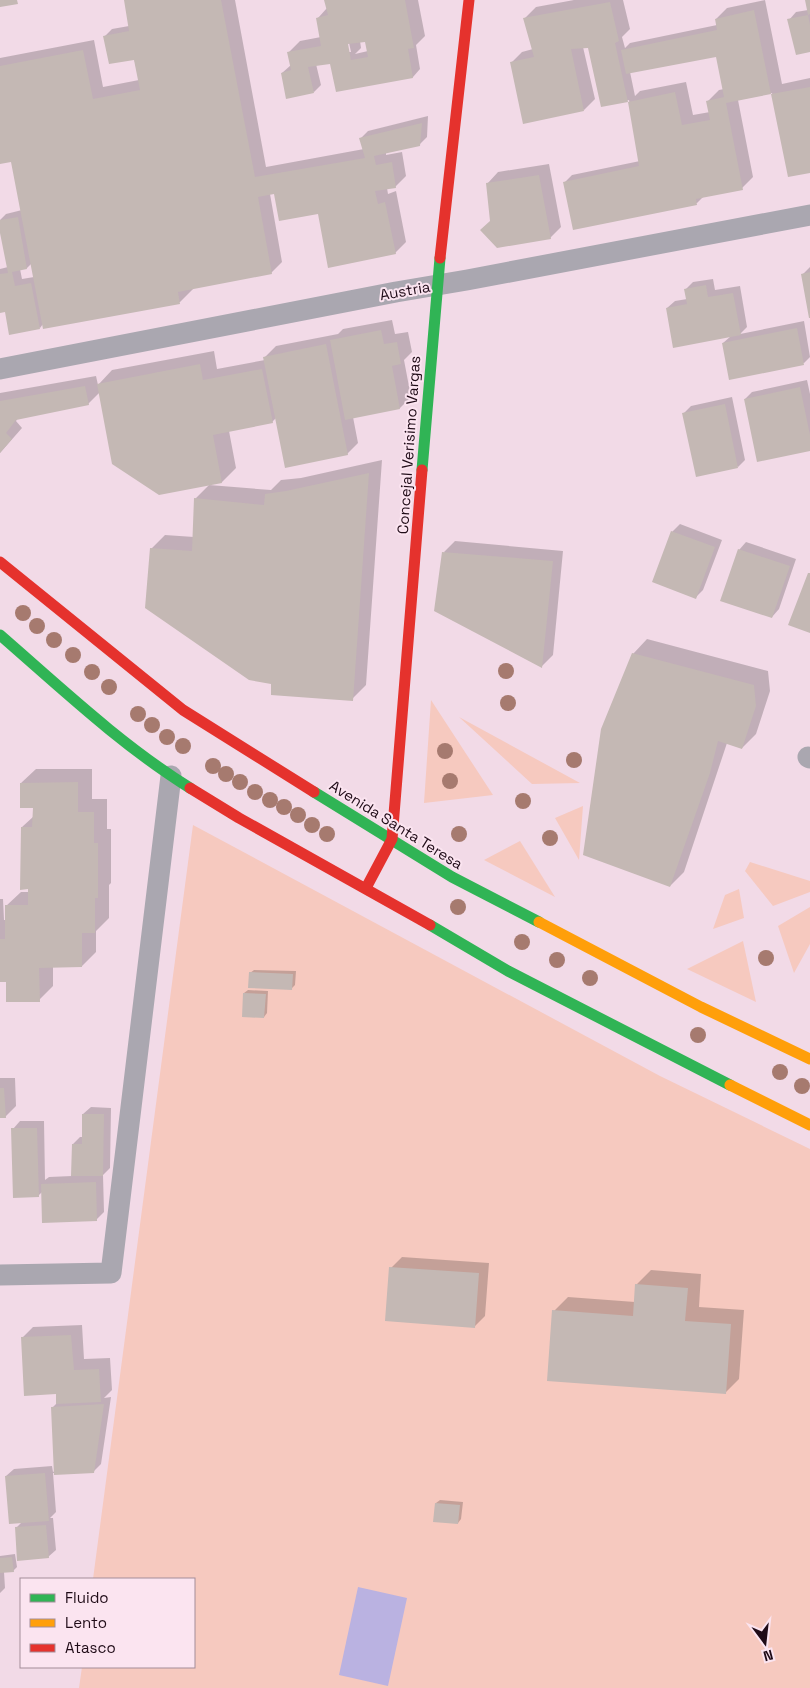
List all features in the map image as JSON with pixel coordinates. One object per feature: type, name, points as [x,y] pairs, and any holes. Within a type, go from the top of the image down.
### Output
[{"type":"main road","name":"Concejal Verisimo Vargas","points":[[366,888],[392,839],[400,764],[437,285],[469,0]]},
{"type":"main road","name":"Avenida Santa Teresa","points":[[2,568],[183,710],[452,877],[701,1008],[810,1059]]},
{"type":"main road","points":[[0,635],[106,726],[171,776],[239,818],[366,888],[508,971],[619,1030],[810,1125]]},
{"type":"street","name":"Austria","points":[[0,369],[810,216]]},
{"type":"street","points":[[0,1275],[112,1273],[171,776]]},
{"type":"shaded area","points":[[431,700],[493,795],[424,803]]},
{"type":"shaded area","points":[[459,717],[580,783],[532,784]]},
{"type":"shaded area","points":[[583,806],[579,860],[555,818]]},
{"type":"shaded area","points":[[193,825],[660,1076],[810,1149],[810,1688],[79,1688],[82,1668],[195,1668],[195,1578],[93,1578]]},
{"type":"shaded area","points":[[520,841],[555,897],[484,860]]},
{"type":"shaded area","points":[[750,862],[810,881],[810,892],[773,906],[745,871]]},
{"type":"shaded area","points":[[739,889],[744,918],[713,929],[725,895]]},
{"type":"shaded area","points":[[810,907],[810,944],[794,973],[778,926]]},
{"type":"shaded area","points":[[743,941],[756,1002],[687,969]]},
{"type":"shaded area","points":[[358,1587],[407,1598],[388,1686],[339,1675]]},
{"type":"building","points":[[0,0],[17,0],[18,4],[0,7]]},
{"type":"building","points":[[124,0],[221,0],[255,177],[365,158],[359,138],[422,123],[420,146],[374,156],[376,165],[392,162],[396,188],[375,191],[378,204],[385,202],[396,254],[328,268],[318,214],[279,221],[274,194],[258,197],[272,274],[178,292],[180,304],[43,329],[11,162],[0,164],[0,66],[83,50],[93,99],[140,90],[134,60],[109,64],[103,36],[129,31]]},
{"type":"building","points":[[324,0],[405,0],[414,48],[408,49],[413,78],[336,92],[330,64],[308,67],[314,93],[286,99],[281,73],[291,70],[287,52],[321,46],[316,18],[328,15]],"holes":[[[365,42],[368,57],[351,60],[348,44]]]},
{"type":"building","points":[[805,0],[810,0],[810,14],[808,15]]},
{"type":"building","points":[[610,2],[619,41],[615,43],[628,102],[601,107],[588,48],[571,49],[584,111],[523,124],[510,62],[534,57],[523,18]]},
{"type":"building","points":[[754,10],[771,94],[726,103],[743,190],[696,199],[697,205],[573,230],[563,182],[639,166],[628,102],[675,92],[682,125],[710,120],[706,101],[724,97],[716,57],[626,74],[621,50],[717,30],[715,19]]},
{"type":"building","points":[[808,15],[810,52],[796,55],[787,19]]},
{"type":"building","points":[[810,87],[810,173],[788,177],[771,94]]},
{"type":"building","points":[[539,175],[551,239],[497,248],[480,230],[490,221],[486,183]]},
{"type":"building","points":[[18,217],[27,269],[12,272],[15,286],[31,283],[40,329],[9,335],[5,312],[0,313],[0,274],[8,273],[0,233],[0,220]]},
{"type":"building","points":[[810,272],[810,318],[809,318],[801,274]]},
{"type":"building","points":[[706,285],[708,297],[733,293],[741,335],[673,348],[666,308],[687,304],[684,289]]},
{"type":"building","points":[[797,328],[804,365],[729,380],[722,343]]},
{"type":"building","points":[[381,330],[384,344],[397,342],[401,364],[392,366],[400,409],[345,420],[330,340]]},
{"type":"building","points":[[326,344],[348,455],[285,468],[263,357]]},
{"type":"building","points":[[200,364],[203,380],[262,369],[273,423],[213,435],[222,483],[159,495],[112,464],[97,384]]},
{"type":"building","points":[[85,386],[89,405],[16,420],[6,433],[12,439],[0,453],[0,401]]},
{"type":"building","points":[[800,387],[810,435],[810,451],[757,462],[744,399]]},
{"type":"building","points":[[725,404],[738,468],[696,477],[682,413]]},
{"type":"building","points":[[369,473],[353,701],[271,695],[271,684],[249,680],[145,608],[150,548],[192,551],[194,498],[264,505],[265,494]]},
{"type":"building","points":[[671,531],[715,547],[696,599],[652,582]]},
{"type":"building","points":[[738,549],[790,566],[772,618],[720,601]]},
{"type":"building","points":[[442,552],[553,561],[542,668],[434,611]]},
{"type":"building","points":[[808,573],[810,573],[810,633],[788,625]]},
{"type":"building","points":[[632,653],[754,685],[756,706],[742,749],[718,741],[710,773],[670,887],[583,855],[601,729]]},
{"type":"building","points":[[78,782],[78,812],[94,812],[94,843],[98,843],[98,898],[95,898],[95,933],[82,933],[82,967],[39,968],[40,1002],[6,1002],[6,982],[0,982],[0,939],[5,939],[5,905],[28,905],[28,889],[20,890],[21,827],[32,827],[33,808],[20,808],[20,783]]},
{"type":"building","points":[[249,972],[293,974],[292,990],[248,988]]},
{"type":"building","points":[[243,993],[266,994],[264,1018],[242,1017]]},
{"type":"building","points":[[0,1088],[4,1088],[6,1118],[0,1118]]},
{"type":"building","points":[[82,1114],[104,1114],[103,1176],[71,1176],[72,1144],[82,1144]]},
{"type":"building","points":[[11,1128],[37,1128],[39,1197],[13,1198]]},
{"type":"building","points":[[96,1182],[97,1221],[42,1223],[41,1184]]},
{"type":"building","points":[[389,1267],[479,1273],[475,1328],[385,1321]]},
{"type":"building","points":[[635,1284],[688,1288],[685,1321],[731,1324],[726,1394],[547,1381],[552,1310],[633,1316]]},
{"type":"building","points":[[71,1335],[74,1370],[99,1369],[101,1402],[56,1404],[56,1394],[24,1396],[21,1337]]},
{"type":"building","points":[[104,1404],[94,1473],[54,1475],[51,1407]]},
{"type":"building","points":[[45,1473],[49,1521],[9,1524],[5,1476]]},
{"type":"building","points":[[435,1503],[460,1505],[458,1524],[433,1522]]},
{"type":"building","points":[[46,1525],[49,1558],[17,1561],[15,1527]]},
{"type":"building","points":[[12,1557],[14,1572],[0,1573],[0,1558]]},
{"type":"traffic: fast","points":[[422,470],[440,258]]},
{"type":"traffic: fast","points":[[0,635],[116,735],[190,788]]},
{"type":"traffic: fast","points":[[314,792],[452,877],[539,922]]},
{"type":"traffic: fast","points":[[430,925],[508,971],[730,1085]]},
{"type":"traffic: slow","points":[[539,922],[701,1007],[810,1059]]},
{"type":"traffic: slow","points":[[730,1085],[810,1125]]},
{"type":"traffic: jam","points":[[440,258],[469,0]]},
{"type":"traffic: jam","points":[[366,888],[392,839],[422,470]]},
{"type":"traffic: jam","points":[[0,562],[183,710],[314,792]]},
{"type":"traffic: jam","points":[[190,788],[239,818],[430,925]]}]
